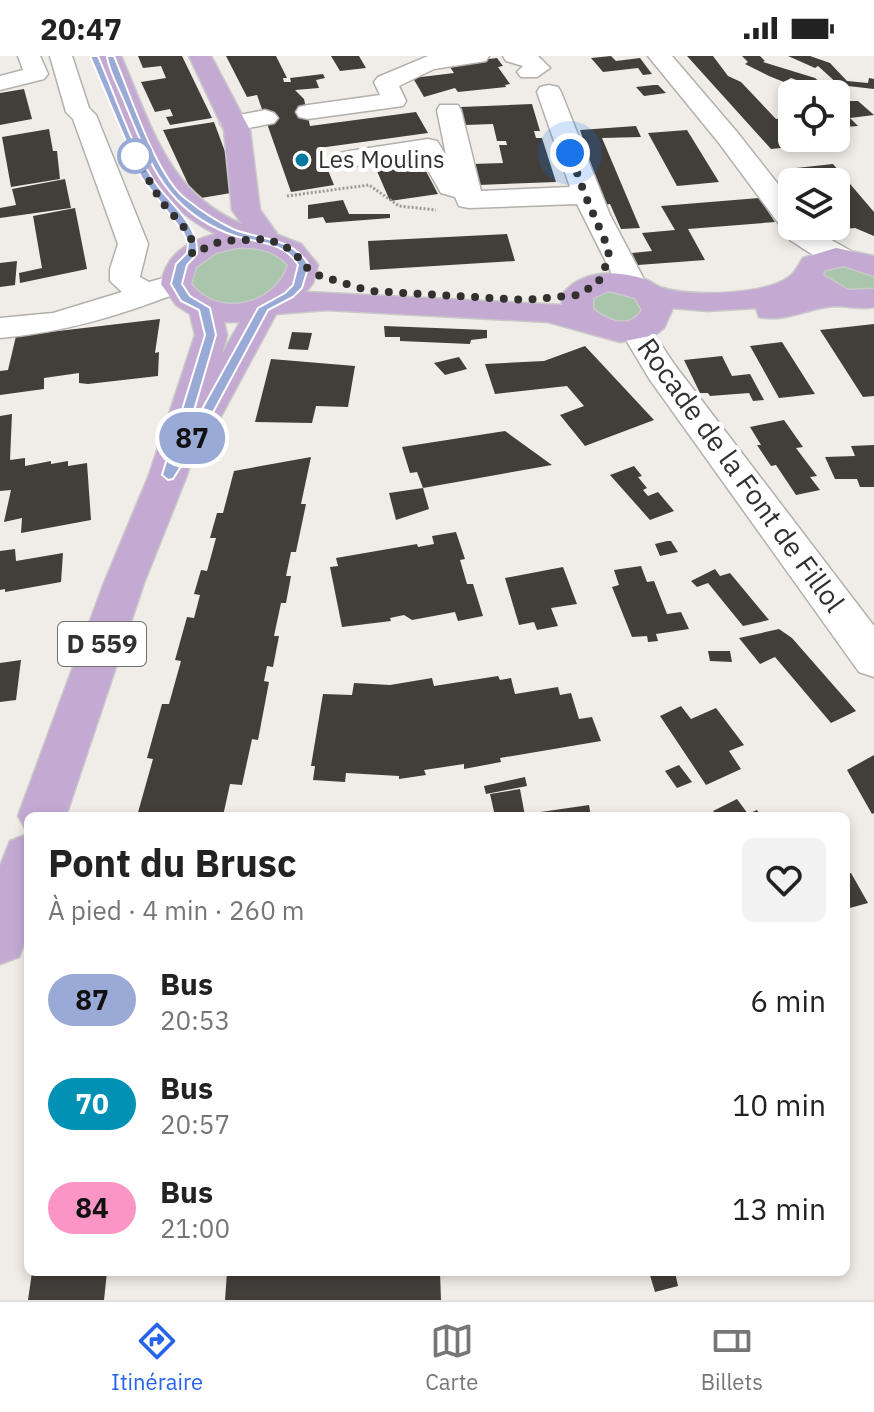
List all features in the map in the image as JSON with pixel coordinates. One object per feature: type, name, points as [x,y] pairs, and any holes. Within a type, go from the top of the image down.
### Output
[{"type":"main road","points":[[94,56],[135,156],[161,201],[188,232],[193,243],[192,254]]},
{"type":"main road","points":[[110,56],[158,170],[168,185],[195,211],[229,231],[283,245],[296,254],[303,265],[320,276],[370,291],[525,300],[586,299],[644,307],[745,313],[836,297]]},
{"type":"main road","points":[[200,56],[233,123],[245,181],[246,210],[258,239]]},
{"type":"main road","points":[[258,239],[221,241],[192,254],[182,264],[176,284],[185,298],[205,308],[233,312],[269,305],[327,301],[548,312],[586,299]]},
{"type":"main road","points":[[269,305],[298,286],[303,265]]},
{"type":"main road","points":[[586,299],[601,329],[644,307],[782,293],[821,265],[874,267]]},
{"type":"main road","points":[[821,265],[818,287],[836,297],[859,301],[874,298]]},
{"type":"main road","name":"D 559","points":[[168,475],[197,431],[269,305]]},
{"type":"main road","name":"D 559","points":[[43,812],[124,583],[168,475],[211,335],[205,308]]},
{"type":"main road","points":[[0,938],[24,869]]},
{"type":"street","points":[[61,56],[78,112],[84,115],[133,244],[125,269],[125,281],[145,293]]},
{"type":"street","points":[[308,112],[394,101],[386,82],[403,77],[428,63],[478,56]]},
{"type":"street","points":[[659,56],[747,158],[778,207]]},
{"type":"street","points":[[0,62],[26,59]]},
{"type":"street","points":[[0,72],[26,59]]},
{"type":"street","points":[[0,83],[36,74],[26,59]]},
{"type":"street","name":"Rocade de la Font de Fillol","points":[[549,92],[585,195],[609,250],[644,307],[662,372],[874,659]]},
{"type":"street","points":[[449,110],[469,200],[585,195]]},
{"type":"street","points":[[233,123],[265,118]]},
{"type":"street","points":[[349,159],[428,147],[451,187],[468,193]]},
{"type":"street","points":[[801,240],[821,265]]},
{"type":"street","points":[[586,299],[607,263],[609,250]]},
{"type":"street","points":[[0,328],[53,323],[99,312],[176,284]]},
{"type":"path","points":[[287,196],[369,185],[385,202],[396,208],[436,210]]},
{"type":"green space","points":[[221,241],[296,254],[276,303],[205,308],[177,274]]},
{"type":"green space","points":[[814,264],[874,267],[874,298],[859,301],[810,269]]},
{"type":"green space","points":[[609,282],[658,310],[613,331],[578,295]]},
{"type":"building","points":[[138,56],[182,56],[212,118],[170,125],[166,117],[173,116],[170,109],[155,112],[141,82],[166,78],[161,66],[143,68]]},
{"type":"building","points":[[226,56],[276,56],[287,78],[283,78],[284,82],[291,82],[290,78],[323,74],[325,78],[316,80],[319,88],[295,90],[304,99],[310,126],[416,112],[428,133],[319,148],[334,185],[291,192],[257,95],[247,97]]},
{"type":"building","points":[[331,56],[359,56],[366,68],[340,71]]},
{"type":"building","points":[[611,56],[616,61],[640,58],[652,74],[643,75],[638,68],[603,72],[591,58]]},
{"type":"building","points":[[687,56],[713,56],[728,76],[741,82],[778,119],[778,148],[771,149]]},
{"type":"building","points":[[742,56],[760,56],[763,62],[817,80],[779,80],[745,64],[748,62]]},
{"type":"building","points":[[788,56],[810,56],[830,63],[846,80],[833,80],[818,66],[815,68]]},
{"type":"building","points":[[497,58],[503,66],[498,67],[510,84],[506,87],[458,92],[455,88],[424,97],[413,78],[454,73],[448,64]]},
{"type":"building","points":[[869,78],[874,79],[874,89],[850,86],[850,81],[868,83]]},
{"type":"building","points":[[658,85],[666,93],[644,96],[636,87]]},
{"type":"building","points":[[24,89],[32,119],[0,125],[0,93]]},
{"type":"building","points":[[850,101],[858,101],[874,115],[850,118]]},
{"type":"building","points":[[532,104],[540,131],[534,131],[536,138],[542,138],[556,182],[478,185],[473,164],[503,163],[499,145],[507,145],[506,141],[497,141],[493,124],[465,125],[461,107]]},
{"type":"building","points":[[214,122],[227,157],[231,193],[195,199],[163,130]]},
{"type":"building","points":[[636,126],[641,137],[602,138],[640,228],[621,229],[610,204],[604,205],[580,130]]},
{"type":"building","points":[[49,129],[53,151],[57,151],[60,179],[11,187],[2,137]]},
{"type":"building","points":[[687,130],[719,182],[677,186],[648,133]]},
{"type":"building","name":"Les Moulins","points":[[418,156],[438,194],[390,201],[373,162]]},
{"type":"building","points":[[833,164],[836,168],[796,168]]},
{"type":"building","points":[[65,179],[71,208],[0,218],[0,208],[16,205],[12,189]]},
{"type":"building","points":[[850,184],[874,212],[874,236],[850,228]]},
{"type":"building","points":[[759,198],[775,222],[688,229],[705,260],[638,265],[632,253],[652,251],[642,233],[675,230],[661,206]]},
{"type":"building","points":[[343,200],[349,214],[390,214],[390,218],[326,223],[323,217],[308,219],[308,205]]},
{"type":"building","points":[[75,208],[87,269],[20,283],[19,273],[42,268],[33,216]]},
{"type":"building","points":[[507,234],[515,261],[370,270],[368,241]]},
{"type":"building","points":[[17,261],[15,285],[0,287],[0,263]]},
{"type":"building","points":[[160,319],[155,353],[159,352],[158,376],[88,384],[79,383],[79,373],[44,378],[44,389],[0,395],[0,371],[8,370],[16,336]]},
{"type":"building","points":[[874,324],[874,396],[863,397],[820,330]]},
{"type":"building","points":[[384,326],[487,330],[487,338],[471,340],[470,344],[400,341],[400,337],[385,337]]},
{"type":"building","points":[[292,332],[312,333],[308,350],[288,349]]},
{"type":"building","points":[[782,342],[815,394],[779,398],[750,346]]},
{"type":"building","points":[[585,346],[654,420],[585,446],[560,415],[584,406],[567,386],[495,394],[485,364],[544,361]]},
{"type":"building","points":[[722,356],[732,376],[750,374],[764,400],[753,401],[749,393],[710,396],[700,393],[684,360]]},
{"type":"building","points":[[459,357],[467,369],[445,375],[434,363]]},
{"type":"building","points":[[271,359],[355,366],[348,407],[316,406],[312,423],[255,422]]},
{"type":"building","points":[[12,414],[10,460],[25,458],[25,466],[51,461],[51,464],[68,461],[68,466],[87,463],[91,520],[21,533],[22,518],[4,522],[11,490],[0,491],[0,416]]},
{"type":"building","points":[[784,420],[803,447],[796,448],[817,476],[810,477],[820,490],[796,495],[776,465],[771,466],[757,445],[761,445],[750,427]]},
{"type":"building","points":[[505,431],[552,465],[423,488],[417,472],[410,473],[402,447]]},
{"type":"building","points":[[874,445],[874,487],[860,487],[857,479],[835,479],[825,457],[855,456],[851,446]]},
{"type":"building","points":[[311,457],[301,504],[306,504],[296,552],[291,552],[286,576],[291,576],[286,603],[281,603],[274,636],[279,636],[273,667],[267,666],[264,681],[269,682],[258,740],[252,739],[242,785],[230,784],[224,812],[138,812],[153,759],[147,758],[162,704],[169,704],[181,661],[175,660],[187,617],[194,618],[200,595],[194,594],[201,570],[207,571],[216,538],[210,538],[217,513],[223,513],[234,471]]},
{"type":"building","points":[[634,466],[642,476],[638,477],[647,488],[643,490],[648,496],[658,492],[674,511],[650,520],[610,475]]},
{"type":"building","points":[[423,488],[429,509],[396,520],[389,493]]},
{"type":"building","points":[[456,532],[465,559],[460,560],[467,584],[473,584],[483,616],[458,621],[455,612],[412,620],[404,615],[390,618],[391,621],[342,627],[330,567],[338,566],[336,558],[417,544],[418,547],[434,544],[432,536]]},
{"type":"building","points":[[671,541],[678,552],[660,556],[655,544]]},
{"type":"building","points":[[15,549],[16,561],[63,553],[61,582],[5,592],[5,589],[0,590],[0,551]]},
{"type":"building","points":[[641,566],[647,582],[654,581],[667,614],[681,612],[689,629],[656,634],[658,641],[648,642],[647,636],[632,637],[612,587],[619,585],[614,570]]},
{"type":"building","points":[[563,567],[577,604],[551,608],[558,626],[537,630],[534,622],[519,625],[505,578]]},
{"type":"building","points":[[715,569],[720,576],[730,573],[769,620],[743,626],[708,583],[697,587],[691,581]]},
{"type":"building","points":[[779,629],[792,638],[856,711],[831,723],[775,657],[760,664],[739,638]]},
{"type":"building","points":[[708,651],[730,651],[732,662],[710,661]]},
{"type":"building","points":[[21,660],[16,700],[0,702],[0,663]]},
{"type":"building","points":[[498,676],[500,680],[511,678],[515,694],[558,687],[560,695],[571,693],[579,719],[592,717],[601,741],[500,758],[501,762],[464,769],[464,764],[424,770],[426,775],[399,779],[399,776],[346,773],[345,782],[313,780],[315,766],[311,766],[323,694],[352,695],[354,683],[390,685],[432,678],[434,686]]},
{"type":"building","points":[[681,706],[691,719],[716,708],[744,745],[729,751],[741,769],[706,785],[660,716]]},
{"type":"building","points":[[874,755],[874,813],[872,814],[847,770]]},
{"type":"building","points":[[679,765],[692,782],[677,788],[665,771]]},
{"type":"building","points":[[525,777],[527,786],[486,794],[484,786]]},
{"type":"building","points":[[520,789],[524,812],[494,812],[490,794]]},
{"type":"building","points":[[737,799],[747,812],[714,812]]},
{"type":"building","points":[[589,805],[590,812],[541,812]]},
{"type":"building","points":[[851,873],[868,903],[850,908]]},
{"type":"building","points":[[31,1276],[107,1276],[104,1300],[28,1300]]},
{"type":"building","points":[[227,1276],[440,1276],[441,1300],[225,1300]]},
{"type":"building","points":[[650,1276],[676,1276],[678,1286],[655,1292]]},
{"type":"bus line","name":"87","points":[[94,56],[146,177],[193,243],[192,254],[182,264],[176,284],[185,298],[205,308],[211,335],[168,475],[197,431],[263,308],[289,295],[298,286],[303,265],[296,254],[283,245],[229,231],[180,200],[158,170],[110,56]]},
{"type":"place","name":"Les Moulins","points":[[302,160]]},
{"type":"route","points":[[135,156],[161,201],[188,232],[193,243],[192,254],[221,241],[266,239],[283,245],[296,254],[303,265],[320,276],[370,291],[459,298],[547,300],[578,295],[598,283],[607,263],[609,250],[570,153]]}]
